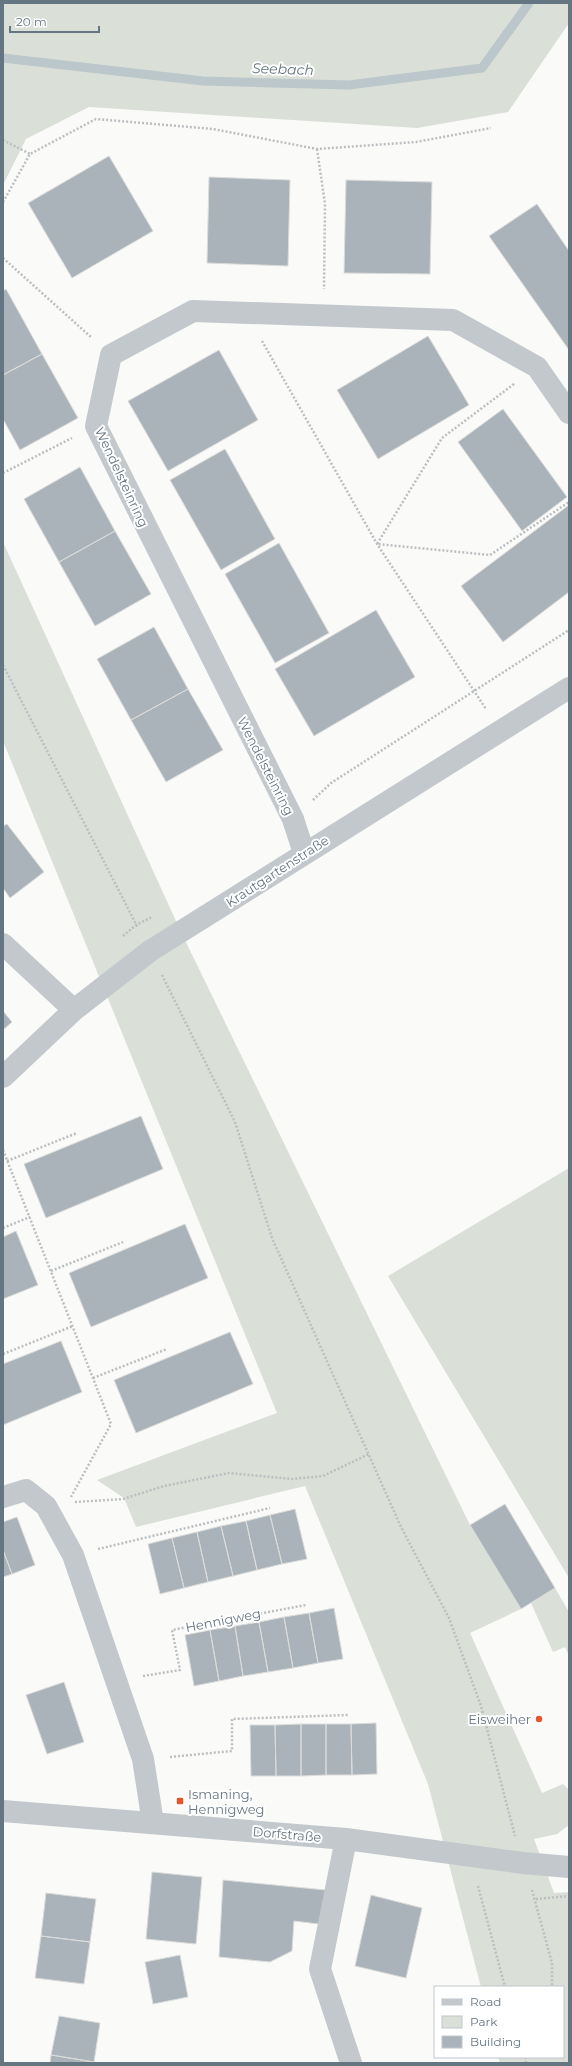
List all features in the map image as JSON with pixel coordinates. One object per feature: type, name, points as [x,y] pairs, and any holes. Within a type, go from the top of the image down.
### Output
[{"type":"street","points":[[111,355],[193,311],[453,320],[537,368],[569,413]]},
{"type":"street","name":"Wendelsteinring","points":[[111,355],[96,426],[293,819],[304,853]]},
{"type":"street","name":"Krautgartenstraße","points":[[3,1077],[74,1010],[150,951],[569,688]]},
{"type":"street","points":[[3,944],[74,1010]]},
{"type":"street","points":[[3,1497],[26,1490],[46,1506],[73,1555],[143,1759],[153,1823]]},
{"type":"street","name":"Dorfstraße","points":[[3,1811],[346,1839],[523,1863],[569,1867]]},
{"type":"street","points":[[346,1839],[320,1969],[351,2063]]},
{"type":"path","points":[[3,202],[30,154],[96,119],[213,129],[317,149],[416,142],[491,128]]},
{"type":"path","points":[[3,140],[30,154]]},
{"type":"path","points":[[317,149],[325,204],[323,316]]},
{"type":"path","points":[[3,258],[111,355]]},
{"type":"path","points":[[246,312],[377,544],[475,690],[500,732]]},
{"type":"path","points":[[377,544],[442,438],[537,368]]},
{"type":"path","points":[[3,473],[96,426]]},
{"type":"path","points":[[377,544],[490,555],[569,502]]},
{"type":"path","points":[[3,665],[150,951],[235,1122],[272,1238],[401,1527],[449,1618],[482,1706],[509,1818],[536,1900],[552,1963],[552,1986]]},
{"type":"path","points":[[7,1161],[77,1133]]},
{"type":"path","points":[[3,1150],[111,1424],[68,1502],[123,1499],[164,1486],[229,1473],[292,1479],[324,1476],[369,1454]]},
{"type":"path","points":[[3,1228],[30,1218]]},
{"type":"path","points":[[51,1271],[123,1242]]},
{"type":"path","points":[[3,1354],[73,1326]]},
{"type":"path","points":[[93,1378],[167,1349]]},
{"type":"path","points":[[73,1555],[270,1508]]},
{"type":"path","name":"Hennigweg","points":[[117,1680],[180,1670],[172,1630],[306,1605]]},
{"type":"path","points":[[143,1759],[232,1751],[232,1719],[348,1715]]},
{"type":"path","points":[[478,1886],[505,1986]]},
{"type":"path","points":[[536,1900],[569,1896]]},
{"type":"green space","points":[[3,3],[569,3],[569,23],[508,112],[417,128],[89,107],[26,139],[3,185]]},
{"type":"green space","points":[[3,542],[181,932],[470,1525],[521,1609],[470,1633],[542,1793],[563,1784],[569,1790],[569,1825],[557,1834],[534,1839],[554,1893],[569,1892],[569,2063],[500,2063],[498,2058],[564,2058],[564,1986],[481,1986],[428,1784],[305,1486],[136,1527],[124,1498],[97,1480],[277,1413],[3,741]]},
{"type":"green space","points":[[569,1168],[569,1578],[388,1276]]},
{"type":"green space","points":[[555,1588],[569,1612],[569,1656],[565,1647],[553,1652],[531,1603]]},
{"type":"building","points":[[109,156],[153,231],[72,278],[28,203]]},
{"type":"building","points":[[209,177],[290,180],[288,266],[207,263]]},
{"type":"building","points":[[346,180],[432,182],[430,274],[344,273]]},
{"type":"building","points":[[537,204],[569,251],[569,350],[489,236]]},
{"type":"building","points":[[6,289],[42,354],[3,375],[3,291]]},
{"type":"building","points":[[428,336],[469,405],[378,459],[337,390]]},
{"type":"building","points":[[219,350],[258,420],[168,471],[128,401]]},
{"type":"building","points":[[42,354],[78,418],[20,450],[3,419],[3,375]]},
{"type":"building","points":[[503,409],[567,497],[522,531],[458,442]]},
{"type":"building","points":[[225,449],[275,539],[221,570],[170,480]]},
{"type":"building","points":[[80,467],[115,531],[59,562],[24,499]]},
{"type":"building","points":[[569,505],[569,592],[503,642],[461,586]]},
{"type":"building","points":[[115,531],[151,594],[95,626],[59,562]]},
{"type":"building","points":[[279,543],[329,633],[275,663],[225,574]]},
{"type":"building","points":[[376,610],[415,677],[314,736],[275,669]]},
{"type":"building","points":[[154,627],[188,689],[131,720],[97,659]]},
{"type":"building","points":[[188,689],[223,750],[166,782],[131,720]]},
{"type":"building","points":[[7,824],[44,872],[10,898],[3,888],[3,826]]},
{"type":"building","points":[[3,1011],[12,1022],[3,1030]]},
{"type":"building","points":[[141,1116],[163,1169],[46,1218],[24,1164]]},
{"type":"building","points":[[185,1224],[208,1278],[91,1327],[69,1273]]},
{"type":"building","points":[[16,1231],[38,1285],[3,1299],[3,1237]]},
{"type":"building","points":[[230,1332],[253,1384],[136,1433],[114,1380]]},
{"type":"building","points":[[61,1341],[82,1392],[3,1425],[3,1364]]},
{"type":"building","points":[[505,1504],[555,1588],[521,1609],[470,1525]]},
{"type":"building","points":[[295,1509],[307,1559],[282,1564],[270,1515]]},
{"type":"building","points":[[270,1515],[282,1564],[257,1570],[246,1521]]},
{"type":"building","points":[[17,1517],[35,1565],[12,1574],[3,1550],[3,1522]]},
{"type":"building","points":[[246,1521],[257,1570],[233,1576],[221,1526]]},
{"type":"building","points":[[221,1526],[233,1576],[208,1582],[197,1532]]},
{"type":"building","points":[[197,1532],[208,1582],[184,1588],[172,1538]]},
{"type":"building","points":[[172,1538],[184,1588],[160,1594],[148,1544]]},
{"type":"building","points":[[3,1550],[12,1574],[3,1577]]},
{"type":"building","points":[[334,1608],[343,1659],[318,1663],[309,1613]]},
{"type":"building","points":[[309,1613],[318,1663],[293,1668],[284,1617]]},
{"type":"building","points":[[284,1617],[293,1668],[268,1672],[259,1622]]},
{"type":"building","points":[[259,1622],[268,1672],[243,1676],[235,1626]]},
{"type":"building","points":[[235,1626],[243,1676],[219,1681],[210,1630]]},
{"type":"building","points":[[210,1630],[219,1681],[194,1686],[185,1635]]},
{"type":"building","points":[[64,1682],[84,1742],[47,1754],[26,1695]]},
{"type":"building","points":[[376,1723],[377,1774],[352,1775],[351,1724]]},
{"type":"building","points":[[301,1724],[301,1776],[276,1776],[275,1725]]},
{"type":"building","points":[[301,1724],[326,1724],[326,1775],[301,1776]]},
{"type":"building","points":[[326,1724],[351,1724],[352,1775],[326,1775]]},
{"type":"building","points":[[250,1725],[275,1725],[276,1776],[251,1776]]},
{"type":"building","points":[[152,1872],[202,1877],[196,1944],[146,1939]]},
{"type":"building","points":[[223,1880],[326,1890],[319,1924],[294,1921],[292,1951],[270,1962],[219,1957]]},
{"type":"building","points":[[46,1893],[96,1899],[90,1942],[41,1936]]},
{"type":"building","points":[[371,1895],[422,1908],[406,1978],[355,1966]]},
{"type":"building","points":[[41,1936],[90,1942],[84,1984],[35,1978]]},
{"type":"building","points":[[180,1955],[188,1997],[153,2004],[145,1962]]},
{"type":"building","points":[[59,2016],[100,2023],[94,2062],[51,2055]]},
{"type":"building","points":[[51,2055],[94,2062],[50,2063]]},
{"type":"waterway","name":"Seebach","points":[[3,58],[203,81],[349,85],[482,68],[529,3]]},
{"type":"place","name":"Eisweiher","points":[[539,1719]]},
{"type":"place","name":"Ismaning, Hennigweg","points":[[180,1801]]}]
